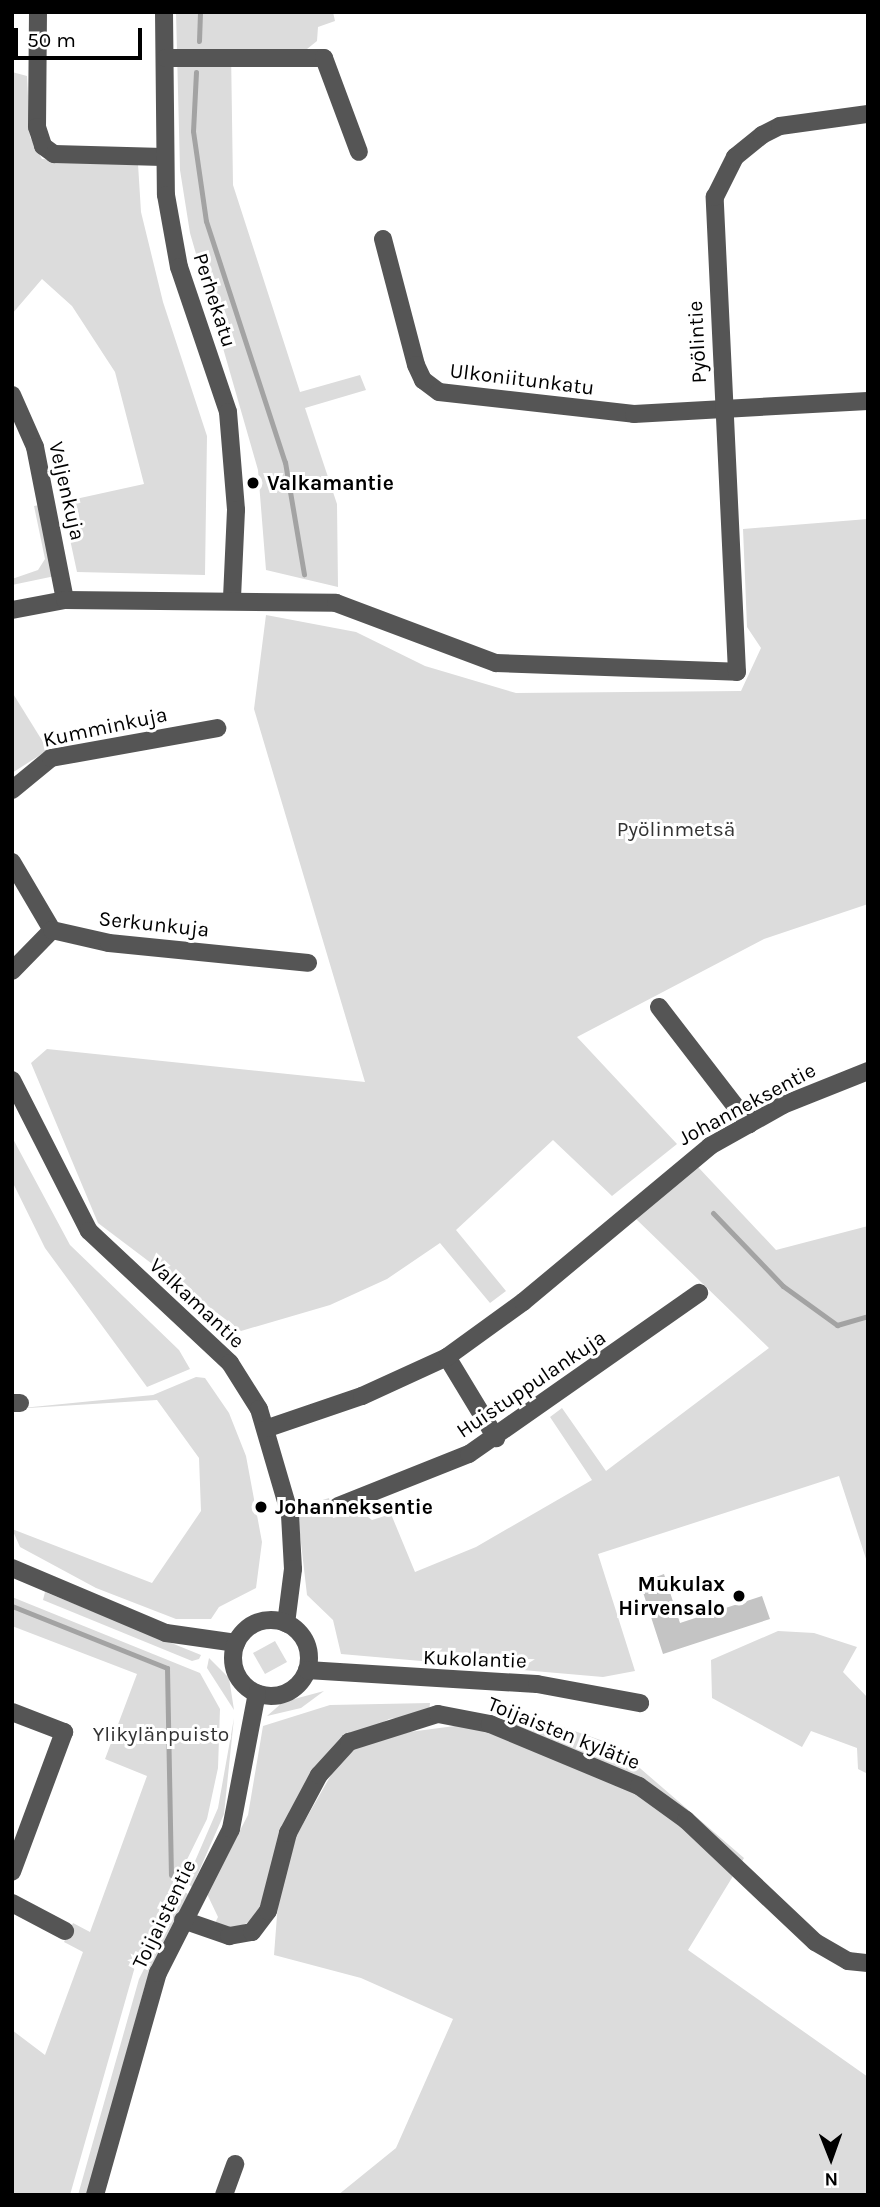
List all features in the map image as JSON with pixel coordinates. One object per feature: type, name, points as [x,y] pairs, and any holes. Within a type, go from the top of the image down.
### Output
[{"type":"street","points":[[38,12],[37,127],[43,146],[54,154],[163,157]]},
{"type":"street","name":"Perhekatu","points":[[164,12],[166,58],[163,157],[173,243],[232,436],[232,599]]},
{"type":"street","points":[[166,58],[324,58],[359,152]]},
{"type":"street","name":"Pyölintie","points":[[232,599],[336,603],[496,663],[737,672],[713,217],[721,181],[747,145],[780,126],[868,114]]},
{"type":"street","name":"Ulkoniitunkatu","points":[[383,239],[416,365],[439,392],[572,410],[724,414],[868,401]]},
{"type":"street","name":"Veljenkuja","points":[[12,395],[35,447],[65,600]]},
{"type":"street","points":[[12,610],[65,600],[232,599]]},
{"type":"street","name":"Kumminkuja","points":[[12,790],[51,758],[217,728]]},
{"type":"street","points":[[12,862],[52,930],[12,971]]},
{"type":"street","name":"Serkunkuja","points":[[52,930],[109,943],[308,963]]},
{"type":"street","points":[[659,1007],[749,1124]]},
{"type":"street","name":"Johanneksentie","points":[[268,1428],[362,1396],[447,1357],[523,1302],[656,1185],[749,1124],[868,1071]]},
{"type":"street","name":"Valkamantie","points":[[12,1080],[89,1231],[230,1363],[268,1428],[293,1544],[286,1624]]},
{"type":"street","name":"Huistuppulankuja","points":[[338,1506],[435,1471],[496,1438],[699,1293]]},
{"type":"street","points":[[447,1357],[496,1438]]},
{"type":"street","points":[[12,1568],[166,1633],[236,1643]]},
{"type":"street","points":[[258,1623],[286,1624],[305,1643],[307,1670],[287,1693],[257,1693],[234,1668],[236,1643],[258,1623]]},
{"type":"street","name":"Kukolantie","points":[[307,1670],[537,1684],[640,1703]]},
{"type":"street","name":"Toijaistentie","points":[[95,2195],[158,1973],[231,1829],[257,1693]]},
{"type":"street","points":[[12,1712],[64,1732],[12,1872]]},
{"type":"street","name":"Toijaisten kylätie","points":[[183,1920],[229,1936],[252,1932],[268,1911],[288,1833],[320,1775],[349,1742],[438,1714],[490,1724],[639,1786],[686,1820],[815,1941],[848,1961],[868,1964]]},
{"type":"street","points":[[12,1903],[65,1931]]},
{"type":"street","points":[[224,2195],[235,2164]]},
{"type":"green space","points":[[176,12],[333,12],[335,21],[318,27],[317,41],[307,49],[231,50],[233,185],[300,392],[360,375],[366,390],[305,408],[337,504],[338,587],[266,570],[258,470],[190,233],[180,170]]},
{"type":"green space","points":[[12,72],[27,76],[30,137],[42,159],[138,164],[141,212],[163,302],[207,436],[205,575],[77,572],[62,502],[144,484],[115,372],[72,306],[42,279],[12,314]]},
{"type":"green space","points":[[40,505],[55,576],[12,585],[12,579],[38,570],[45,559],[34,506]]},
{"type":"green space","name":"Pyölinmetsä","points":[[868,519],[868,904],[764,939],[577,1037],[677,1144],[612,1196],[553,1140],[456,1230],[506,1291],[490,1303],[440,1243],[387,1279],[330,1305],[241,1331],[98,1223],[31,1063],[47,1049],[365,1082],[254,709],[266,615],[356,632],[425,666],[516,693],[741,691],[761,648],[747,627],[743,529]]},
{"type":"green space","points":[[12,692],[48,750],[12,773]]},
{"type":"green space","points":[[12,1137],[70,1245],[179,1350],[190,1369],[147,1387],[45,1248],[12,1181]]},
{"type":"green space","points":[[698,1167],[776,1250],[868,1226],[868,1565],[839,1476],[598,1554],[635,1671],[603,1677],[341,1654],[333,1620],[307,1595],[297,1508],[329,1498],[333,1518],[360,1511],[372,1520],[391,1514],[415,1572],[476,1547],[592,1480],[550,1417],[562,1408],[606,1471],[769,1348],[634,1217]]},
{"type":"green space","points":[[196,1377],[205,1378],[229,1413],[246,1456],[262,1542],[256,1588],[219,1607],[211,1619],[176,1619],[96,1588],[20,1547],[12,1529],[152,1583],[201,1511],[199,1458],[157,1400],[12,1409],[153,1395]]},
{"type":"green space","points":[[45,1592],[201,1655],[199,1659],[192,1661],[43,1600]]},
{"type":"green space","name":"Ylikylänpuisto","points":[[12,1597],[200,1673],[220,1709],[218,1768],[207,1819],[136,1963],[70,2195],[12,2195],[12,2030],[45,2055],[83,1952],[64,1942],[73,1923],[90,1932],[147,1776],[105,1759],[137,1674],[12,1626]]},
{"type":"green space","points":[[778,1631],[814,1633],[857,1647],[843,1672],[868,1698],[868,1774],[858,1769],[857,1748],[811,1731],[802,1747],[712,1698],[711,1660]]},
{"type":"green space","points":[[275,1641],[287,1662],[265,1674],[253,1653]]},
{"type":"green space","points":[[209,1658],[229,1678],[234,1710],[207,1668]]},
{"type":"green space","points":[[324,1691],[301,1708],[267,1716],[283,1702]]},
{"type":"green space","points":[[430,1703],[429,1713],[389,1719],[335,1748],[253,1920],[237,1928],[214,1925],[218,1917],[207,1894],[248,1815],[263,1726],[330,1705]]},
{"type":"green space","points":[[531,1716],[612,1744],[744,1858],[688,1950],[868,2077],[868,2195],[338,2195],[396,2148],[453,2019],[361,1978],[274,1955],[279,1889],[295,1838],[339,1761],[371,1737]]},
{"type":"green space","points":[[234,1718],[224,1814],[192,1887],[186,1882],[218,1808]]},
{"type":"green space","points":[[183,1891],[188,1894],[145,1986],[87,2195],[78,2195],[139,1979]]},
{"type":"building","points":[[664,1574],[680,1623],[762,1596],[770,1619],[663,1654],[640,1583]]},
{"type":"waterway","points":[[199,41],[200,12]]},
{"type":"waterway","points":[[196,72],[193,131],[206,221],[285,462],[304,574]]},
{"type":"waterway","points":[[713,1213],[783,1286],[837,1325],[868,1316]]},
{"type":"waterway","points":[[12,1606],[167,1668],[171,1875]]},
{"type":"place","name":"Valkamantie","points":[[253,483]]},
{"type":"place","name":"Johanneksentie","points":[[261,1507]]},
{"type":"place","name":"Mukulax Hirvensalo","points":[[739,1596]]}]
